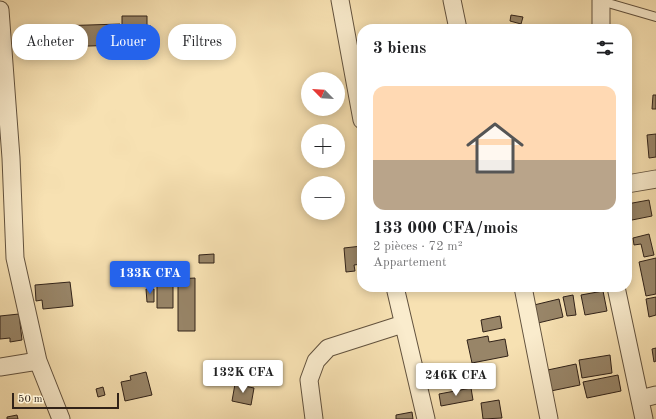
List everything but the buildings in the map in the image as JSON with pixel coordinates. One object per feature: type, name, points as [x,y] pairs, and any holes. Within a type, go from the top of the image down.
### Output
[{"type":"street","points":[[340,0],[357,93]]},
{"type":"street","points":[[452,0],[457,24]]},
{"type":"street","points":[[600,1],[601,24]]},
{"type":"street","points":[[0,10],[7,259],[38,362],[61,419]]},
{"type":"street","points":[[632,183],[656,179]]},
{"type":"street","points":[[396,292],[426,419]]},
{"type":"street","points":[[524,292],[549,419]]},
{"type":"street","points":[[617,292],[648,397],[644,419]]},
{"type":"street","points":[[314,419],[309,380],[316,361],[328,348],[403,324]]},
{"type":"street","points":[[0,367],[38,362]]},
{"type":"lane","points":[[600,1],[656,17]]}]
